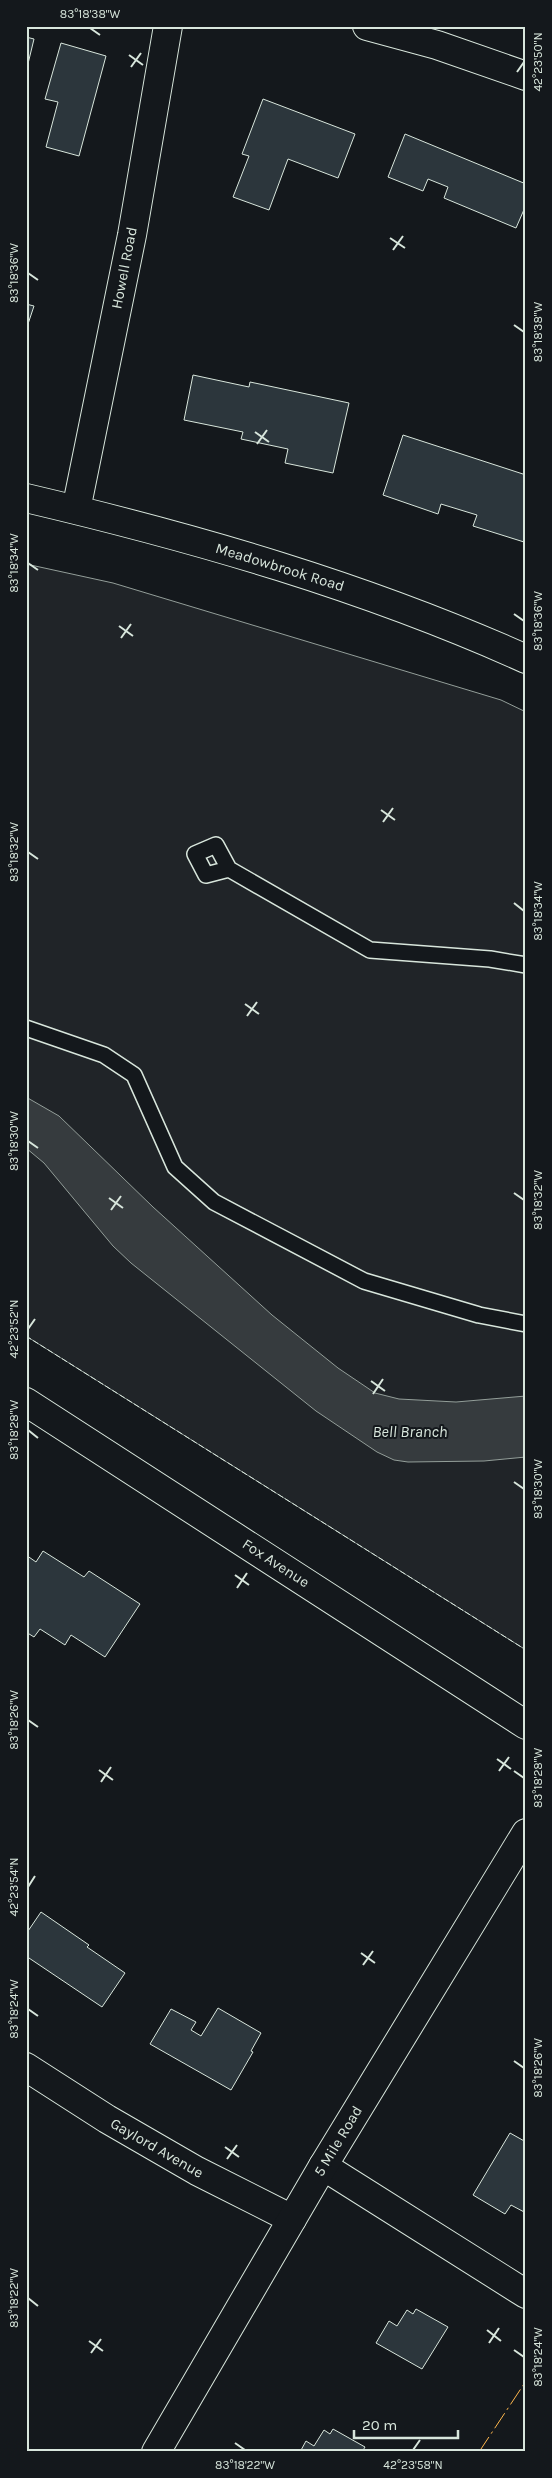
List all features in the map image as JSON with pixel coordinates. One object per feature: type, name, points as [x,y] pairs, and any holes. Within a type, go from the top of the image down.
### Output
[{"type":"street","name":"Howell Road","points":[[76,510],[132,235],[168,26]]},
{"type":"street","points":[[367,26],[437,45],[526,76]]},
{"type":"street","name":"Meadowbrook Road","points":[[26,498],[262,560],[364,593],[526,659]]},
{"type":"street","name":"Fox Avenue","points":[[26,1402],[526,1724]]},
{"type":"street","name":"5 Mile Road","points":[[156,2452],[323,2166],[526,1833]]},
{"type":"street","name":"Gaylord Avenue","points":[[26,2067],[107,2119],[189,2166],[292,2219]]},
{"type":"street","points":[[323,2166],[526,2294]]},
{"type":"lane","points":[[229,869],[370,950],[490,958],[526,965]]},
{"type":"lane","points":[[26,1028],[104,1055],[134,1076],[175,1167],[214,1202],[364,1281],[479,1315],[526,1324]]},
{"type":"shaded area","points":[[26,564],[113,583],[501,700],[526,712],[526,1650],[26,1336]]},
{"type":"water","name":"Bell Branch","points":[[26,1097],[59,1116],[153,1207],[272,1315],[338,1368],[375,1393],[399,1399],[456,1402],[526,1396],[526,1457],[484,1461],[408,1462],[394,1460],[377,1452],[316,1411],[131,1263],[113,1246],[44,1163],[26,1148]]},
{"type":"building","points":[[26,37],[34,39],[26,72]]},
{"type":"building","points":[[61,43],[106,56],[79,156],[46,147],[58,102],[45,99]]},
{"type":"building","points":[[263,99],[355,134],[338,178],[288,159],[269,210],[233,197],[249,156],[242,154]]},
{"type":"building","points":[[405,134],[526,184],[526,205],[516,228],[444,198],[448,187],[428,179],[423,191],[388,177]]},
{"type":"building","points":[[26,304],[34,306],[26,330]]},
{"type":"building","points":[[193,375],[249,387],[250,382],[349,403],[333,473],[285,463],[288,449],[241,439],[243,432],[184,420]]},
{"type":"building","points":[[403,435],[526,475],[526,536],[524,542],[473,526],[477,515],[441,504],[438,514],[383,495]]},
{"type":"building","points":[[43,1551],[84,1577],[89,1571],[140,1604],[105,1657],[71,1635],[65,1645],[40,1629],[34,1637],[26,1632],[26,1555],[36,1562]]},
{"type":"building","points":[[41,1912],[89,1945],[87,1947],[125,1973],[102,2007],[26,1956],[26,1934]]},
{"type":"building","points":[[218,2008],[261,2033],[251,2051],[253,2052],[231,2090],[150,2044],[171,2009],[196,2022],[191,2030],[201,2036]]},
{"type":"building","points":[[510,2133],[526,2142],[526,2213],[511,2205],[505,2214],[473,2195]]},
{"type":"building","points":[[416,2309],[448,2327],[422,2369],[376,2343],[389,2321],[397,2326],[407,2310],[413,2314]]},
{"type":"building","points":[[333,2429],[365,2447],[362,2452],[300,2452],[306,2441],[314,2446],[324,2430],[330,2434]]},
{"type":"fence","points":[[26,1336],[526,1650]]},
{"type":"power","points":[[479,2452],[526,2381]]}]
